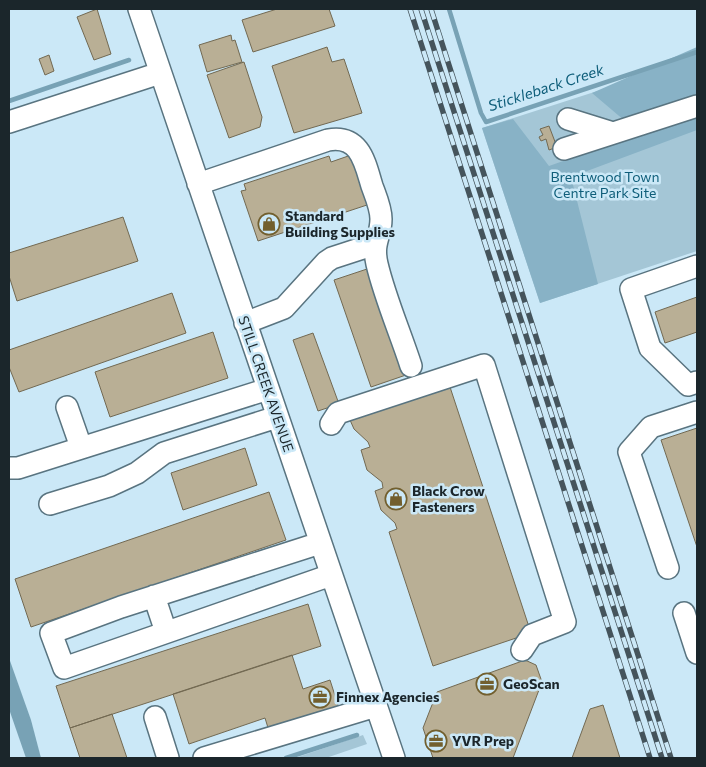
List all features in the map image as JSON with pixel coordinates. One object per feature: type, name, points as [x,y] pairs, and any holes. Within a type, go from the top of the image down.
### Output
[{"type":"street","name":"STILL CREEK AVENUE","points":[[139,9],[376,706],[390,757]]},
{"type":"street","points":[[9,122],[160,72]]},
{"type":"street","points":[[564,149],[697,106]]},
{"type":"street","points":[[568,119],[613,133]]},
{"type":"street","points":[[198,184],[328,140],[335,139],[352,143],[363,157],[380,210],[380,228],[375,244],[377,264],[411,366]]},
{"type":"street","points":[[245,323],[284,308],[326,262],[332,258],[375,244]]},
{"type":"street","points":[[697,266],[631,289],[650,348],[688,385],[697,382]]},
{"type":"street","points":[[330,424],[338,413],[484,364],[566,622],[532,634],[522,650]]},
{"type":"street","points":[[9,468],[18,468],[268,389]]},
{"type":"street","points":[[68,407],[81,447]]},
{"type":"street","points":[[668,568],[629,452],[652,427],[697,412]]},
{"type":"street","points":[[50,504],[109,486],[137,473],[164,452],[277,417]]},
{"type":"street","points":[[320,543],[154,596],[51,633],[64,668],[331,575]]},
{"type":"street","points":[[154,596],[166,632]]},
{"type":"street","points":[[684,613],[697,653]]},
{"type":"street","points":[[204,758],[376,706]]},
{"type":"street","points":[[155,717],[168,758]]},
{"type":"green space","name":"Brentwood Town Centre Park Site","points":[[697,59],[697,251],[540,303],[482,128]]},
{"type":"green space","points":[[363,735],[367,744],[326,758],[295,758]]},
{"type":"shaded area","points":[[697,47],[697,97],[625,121],[592,93]]},
{"type":"shaded area","points":[[697,114],[697,130],[571,177],[598,284],[540,303],[482,128],[513,119],[549,166]]},
{"type":"shaded area","points":[[9,658],[31,720],[41,758],[26,758],[9,709]]},
{"type":"building","points":[[97,9],[111,54],[94,60],[77,17]]},
{"type":"building","points":[[277,9],[329,9],[335,26],[253,52],[242,20]]},
{"type":"building","points":[[231,35],[232,41],[235,40],[242,62],[207,72],[199,45]]},
{"type":"building","points":[[327,47],[332,62],[344,59],[362,113],[294,133],[272,66]]},
{"type":"building","points":[[49,55],[54,71],[45,75],[39,59]]},
{"type":"building","points":[[244,62],[262,117],[260,127],[229,138],[207,75]]},
{"type":"building","points":[[549,126],[557,147],[549,150],[546,139],[541,141],[539,137],[543,135],[540,129]]},
{"type":"building","points":[[354,154],[370,204],[258,241],[241,191],[246,190],[244,184],[329,156],[331,162]]},
{"type":"building","points":[[123,217],[138,261],[17,301],[9,276],[9,253]]},
{"type":"building","points":[[370,268],[406,375],[371,387],[334,280]]},
{"type":"building","points":[[172,293],[186,333],[19,392],[9,367],[9,350]]},
{"type":"building","points":[[697,297],[697,332],[665,343],[655,312]]},
{"type":"building","points":[[213,332],[228,378],[110,417],[95,372]]},
{"type":"building","points":[[313,333],[339,404],[318,411],[293,340]]},
{"type":"building","points":[[450,387],[531,633],[433,666],[389,532],[397,529],[395,523],[381,510],[375,491],[383,488],[382,482],[367,470],[361,450],[370,447],[368,442],[354,429],[350,420]]},
{"type":"building","points":[[697,428],[697,547],[661,440]]},
{"type":"building","points":[[245,448],[257,485],[183,510],[171,473]]},
{"type":"building","points":[[269,492],[286,540],[31,627],[15,579]]},
{"type":"building","points":[[308,604],[321,646],[70,728],[56,686]]},
{"type":"building","points":[[292,655],[303,689],[330,680],[339,708],[269,731],[265,718],[189,744],[173,694]]},
{"type":"building","points":[[525,660],[536,665],[542,682],[513,758],[433,758],[423,728],[437,692]]},
{"type":"building","points":[[603,705],[620,758],[572,758],[590,709]]},
{"type":"building","points":[[112,714],[127,758],[80,758],[70,728]]},
{"type":"waterway","name":"Stickleback Creek","points":[[449,9],[481,113],[486,122],[697,52]]},
{"type":"waterway","name":"Stickleback Creek","points":[[9,101],[129,60]]},
{"type":"waterway","points":[[286,758],[357,735]]},
{"type":"railway","points":[[410,9],[650,758]]},
{"type":"railway","points":[[421,9],[662,758]]},
{"type":"railway","points":[[431,9],[671,758]]},
{"type":"place","name":"Standard Building Supplies","points":[[269,224]]},
{"type":"place","name":"Black Crow Fasteners","points":[[396,499]]},
{"type":"place","name":"GeoScan","points":[[487,684]]},
{"type":"place","name":"Finnex Agencies","points":[[320,697]]},
{"type":"place","name":"YVR Prep","points":[[436,741]]}]
